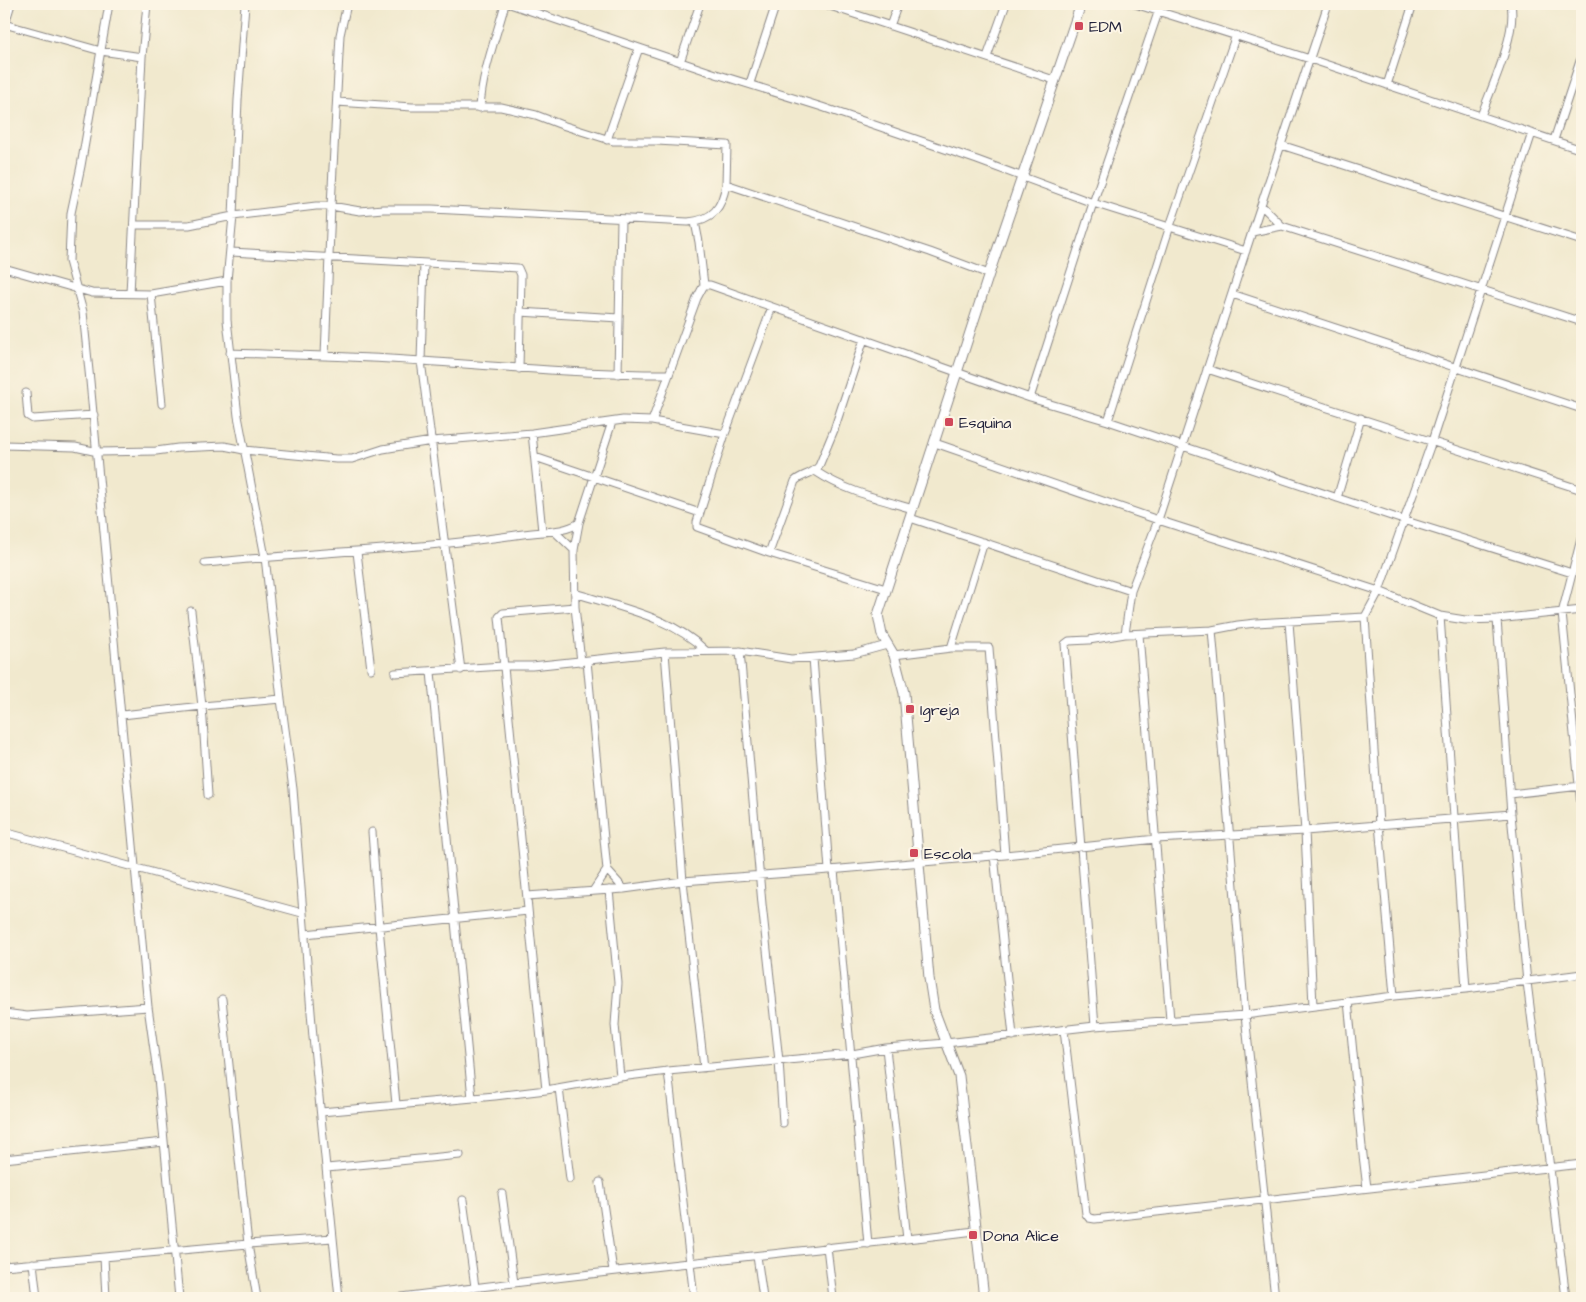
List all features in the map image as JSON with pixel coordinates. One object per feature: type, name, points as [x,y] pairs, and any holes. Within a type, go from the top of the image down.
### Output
[{"type":"street","points":[[11,4],[4,26],[101,51],[142,58]]},
{"type":"street","points":[[109,4],[71,213],[69,261],[83,312],[98,452],[148,1007],[164,1142],[179,1298]]},
{"type":"street","points":[[130,293],[142,58],[148,4]]},
{"type":"street","points":[[246,4],[238,92],[227,320],[244,450],[265,556],[293,789],[302,912],[339,1298]]},
{"type":"street","points":[[325,356],[330,206],[340,35],[347,4]]},
{"type":"street","points":[[480,108],[484,76],[505,4]]},
{"type":"street","points":[[510,4],[680,62],[750,83],[1093,202],[1246,251]]},
{"type":"street","points":[[680,62],[700,4]]},
{"type":"street","points":[[750,83],[776,4]]},
{"type":"street","points":[[824,4],[1054,80]]},
{"type":"street","points":[[890,26],[898,4]]},
{"type":"street","points":[[987,58],[1006,4]]},
{"type":"street","points":[[984,1298],[959,1076],[934,1010],[929,978],[920,862],[902,680],[894,655],[882,635],[878,615],[989,274],[1081,4]]},
{"type":"street","points":[[1135,4],[1310,58],[1582,150]]},
{"type":"street","points":[[1030,398],[1093,202],[1161,4]]},
{"type":"street","points":[[1125,634],[1131,592],[1158,520],[1328,4]]},
{"type":"street","points":[[1387,85],[1413,4]]},
{"type":"street","points":[[1480,116],[1501,61],[1511,28],[1513,17],[1510,4]]},
{"type":"street","points":[[1578,4],[1582,5]]},
{"type":"street","points":[[1108,421],[1170,226],[1236,35]]},
{"type":"street","points":[[608,140],[639,48]]},
{"type":"street","points":[[1554,140],[1582,55]]},
{"type":"street","points":[[134,225],[189,226],[233,216],[285,209],[330,206],[360,211],[432,209],[674,223],[695,222],[706,219],[714,214],[720,205],[726,184],[727,145],[608,140],[517,109],[501,107],[412,108],[337,102]]},
{"type":"street","points":[[1394,996],[1379,824],[1365,617],[1379,591],[1432,441],[1532,133]]},
{"type":"street","points":[[1280,145],[1582,241]]},
{"type":"street","points":[[726,184],[930,252],[989,274]]},
{"type":"street","points":[[1261,205],[1282,226],[1582,322]]},
{"type":"street","points":[[618,374],[621,220]]},
{"type":"street","points":[[652,421],[697,298],[704,285],[695,222]]},
{"type":"street","points":[[1252,232],[1282,226]]},
{"type":"street","points":[[231,252],[518,268],[520,275],[519,368]]},
{"type":"street","points":[[424,263],[421,360],[461,670]]},
{"type":"street","points":[[4,268],[92,293],[151,294],[228,281]]},
{"type":"street","points":[[704,285],[710,285],[1030,398],[1108,421],[1403,520],[1572,573]]},
{"type":"street","points":[[151,294],[162,404]]},
{"type":"street","points":[[1232,294],[1582,409]]},
{"type":"street","points":[[772,307],[725,434],[696,525],[698,528],[769,553],[886,588]]},
{"type":"street","points":[[520,312],[619,318]]},
{"type":"street","points":[[769,553],[795,481],[799,477],[815,471],[819,466],[834,430],[864,339]]},
{"type":"street","points":[[230,352],[421,360],[618,374],[669,374]]},
{"type":"street","points":[[1207,368],[1582,490]]},
{"type":"street","points":[[26,393],[28,416],[33,419],[94,415]]},
{"type":"street","points":[[1338,498],[1361,418]]},
{"type":"street","points":[[4,445],[70,446],[98,452],[156,451],[224,446],[244,450],[352,459],[383,449],[432,441],[532,433],[631,419],[725,434]]},
{"type":"street","points":[[612,422],[595,479],[579,523],[574,550],[575,607],[584,661],[606,870],[624,889]]},
{"type":"street","points":[[532,433],[542,531]]},
{"type":"street","points":[[935,442],[1158,520],[1379,591],[1440,616],[1465,620],[1497,619],[1582,610]]},
{"type":"street","points":[[535,457],[595,479],[700,513]]},
{"type":"street","points":[[815,471],[856,491],[984,542],[1131,592]]},
{"type":"street","points":[[204,563],[265,556],[357,552],[445,543],[554,530],[573,527],[579,523]]},
{"type":"street","points":[[554,530],[574,550]]},
{"type":"street","points":[[1582,535],[1562,613],[1582,815]]},
{"type":"street","points":[[951,648],[984,542]]},
{"type":"street","points":[[357,552],[371,669]]},
{"type":"street","points":[[575,593],[670,624],[696,640],[706,651]]},
{"type":"street","points":[[546,1090],[499,617],[501,614],[575,607]]},
{"type":"street","points":[[191,611],[202,706],[208,795]]},
{"type":"street","points":[[1440,616],[1466,989]]},
{"type":"street","points":[[1095,1026],[1065,644],[1069,640],[1089,640],[1125,634],[1212,630],[1238,625],[1365,617]]},
{"type":"street","points":[[1497,619],[1511,814],[1527,982],[1566,1298]]},
{"type":"street","points":[[1288,622],[1305,831],[1313,1006]]},
{"type":"street","points":[[1212,630],[1231,834],[1245,1015],[1275,1298]]},
{"type":"street","points":[[1139,634],[1170,1020]]},
{"type":"street","points":[[395,673],[532,666],[664,652],[740,651],[791,659],[813,658],[854,654],[887,645]]},
{"type":"street","points":[[894,655],[951,648],[990,648],[1005,855]]},
{"type":"street","points":[[740,651],[759,875],[779,1061],[783,1123]]},
{"type":"street","points":[[664,652],[683,881],[704,1068]]},
{"type":"street","points":[[813,658],[832,870],[852,1054],[868,1244]]},
{"type":"street","points":[[430,672],[472,1098]]},
{"type":"street","points":[[122,714],[281,699]]},
{"type":"street","points":[[1510,794],[1580,786]]},
{"type":"street","points":[[527,896],[624,889],[683,881],[994,856],[1156,839],[1305,831],[1511,814]]},
{"type":"street","points":[[4,832],[302,912]]},
{"type":"street","points":[[372,832],[396,1104]]},
{"type":"street","points":[[994,856],[1013,1036]]},
{"type":"street","points":[[593,891],[606,870]]},
{"type":"street","points":[[609,890],[618,983],[615,1025],[620,1077]]},
{"type":"street","points":[[304,934],[528,912]]},
{"type":"street","points":[[321,1112],[546,1090],[668,1071],[852,1054],[886,1048],[1095,1026],[1245,1015],[1582,974]]},
{"type":"street","points":[[222,999],[248,1244],[257,1298]]},
{"type":"street","points":[[1348,1002],[1367,1188]]},
{"type":"street","points":[[4,1013],[27,1016],[148,1007]]},
{"type":"street","points":[[1064,1030],[1086,1214],[1089,1218],[1095,1219],[1582,1164]]},
{"type":"street","points":[[886,1048],[907,1239]]},
{"type":"street","points":[[668,1071],[694,1298]]},
{"type":"street","points":[[559,1088],[570,1179]]},
{"type":"street","points":[[4,1159],[164,1142]]},
{"type":"street","points":[[326,1168],[460,1155]]},
{"type":"street","points":[[600,1182],[613,1271]]},
{"type":"street","points":[[502,1194],[514,1283]]},
{"type":"street","points":[[463,1200],[475,1287]]},
{"type":"street","points":[[394,1298],[690,1262],[976,1231]]},
{"type":"street","points":[[4,1266],[174,1250],[333,1238]]},
{"type":"street","points":[[827,1247],[833,1298]]},
{"type":"street","points":[[757,1256],[763,1298]]},
{"type":"street","points":[[104,1257],[106,1298]]},
{"type":"street","points":[[33,1263],[37,1298]]},
{"type":"place","name":"EDM","points":[[1079,26]]},
{"type":"place","name":"Esquina","points":[[949,422]]},
{"type":"place","name":"Igreja","points":[[910,709]]},
{"type":"place","name":"Escola","points":[[914,853]]},
{"type":"place","name":"Dona Alice","points":[[973,1235]]}]
